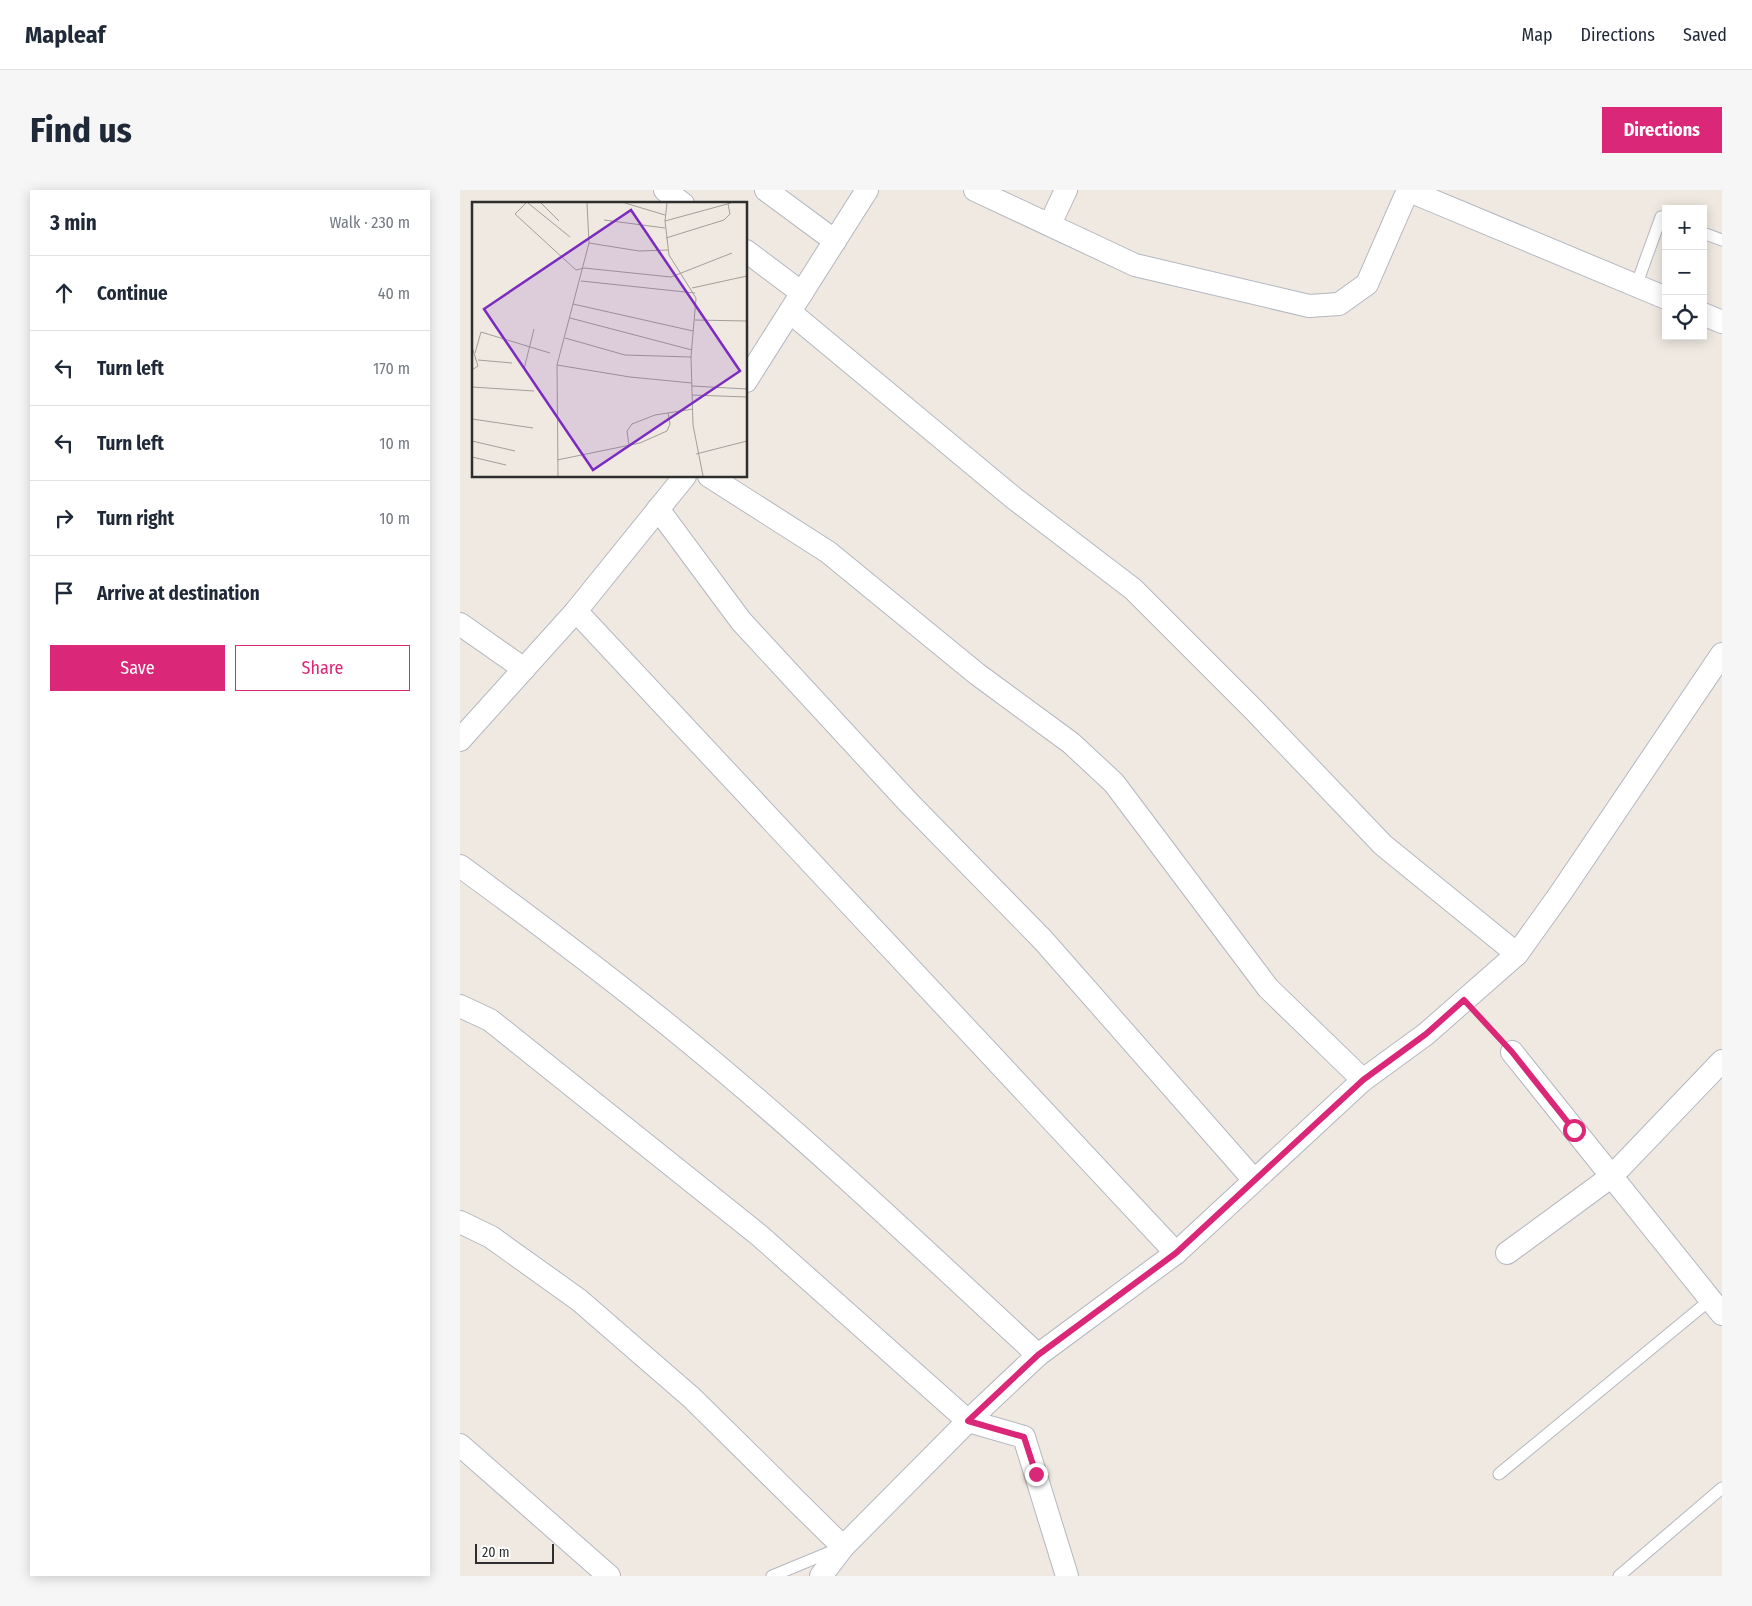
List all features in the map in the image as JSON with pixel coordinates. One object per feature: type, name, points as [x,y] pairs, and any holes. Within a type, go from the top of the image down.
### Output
[{"type":"street","points":[[665,190],[680,202]]},
{"type":"street","points":[[766,190],[835,241]]},
{"type":"street","points":[[748,378],[867,190]]},
{"type":"street","points":[[975,190],[1135,265],[1309,306],[1339,304],[1367,284],[1407,190],[1662,296]]},
{"type":"street","points":[[1050,224],[1066,190]]},
{"type":"street","points":[[748,252],[802,293]]},
{"type":"street","points":[[790,312],[1015,499],[1133,589],[1254,710],[1383,845],[1517,954]]},
{"type":"street","points":[[1707,316],[1722,322]]},
{"type":"street","points":[[460,740],[576,612],[682,478]]},
{"type":"street","points":[[712,478],[828,552],[976,674],[1071,743],[1114,783],[1268,988],[1363,1080]]},
{"type":"street","points":[[658,509],[741,621],[908,802],[1043,940],[1254,1180]]},
{"type":"street","points":[[576,612],[1176,1253]]},
{"type":"street","points":[[460,624],[524,669]]},
{"type":"street","points":[[821,1576],[843,1547],[968,1421],[1038,1355],[1176,1253],[1363,1080],[1426,1034],[1517,954],[1560,894],[1722,654]]},
{"type":"street","points":[[460,866],[554,935],[689,1042],[802,1139],[1038,1355]]},
{"type":"street","points":[[460,1006],[490,1020],[760,1236],[968,1421],[1024,1437],[1067,1576]]},
{"type":"street","points":[[1512,1052],[1716,1307]]},
{"type":"street","points":[[1507,1253],[1612,1176],[1722,1061]]},
{"type":"street","points":[[460,1222],[491,1237],[579,1300],[692,1398],[843,1547]]},
{"type":"street","points":[[460,1445],[609,1576]]},
{"type":"lane","points":[[1636,286],[1662,217]]},
{"type":"lane","points":[[1707,234],[1722,240]]},
{"type":"lane","points":[[1499,1474],[1716,1307]]},
{"type":"lane","points":[[1619,1576],[1722,1488]]},
{"type":"lane","points":[[772,1576],[843,1547]]},
{"type":"path","points":[[1464,1000],[1512,1052]]},
{"type":"route","points":[[1036,1474],[1024,1437],[968,1421],[1038,1355],[1176,1253],[1363,1080],[1426,1034],[1464,1000],[1512,1052],[1574,1130]]}]
